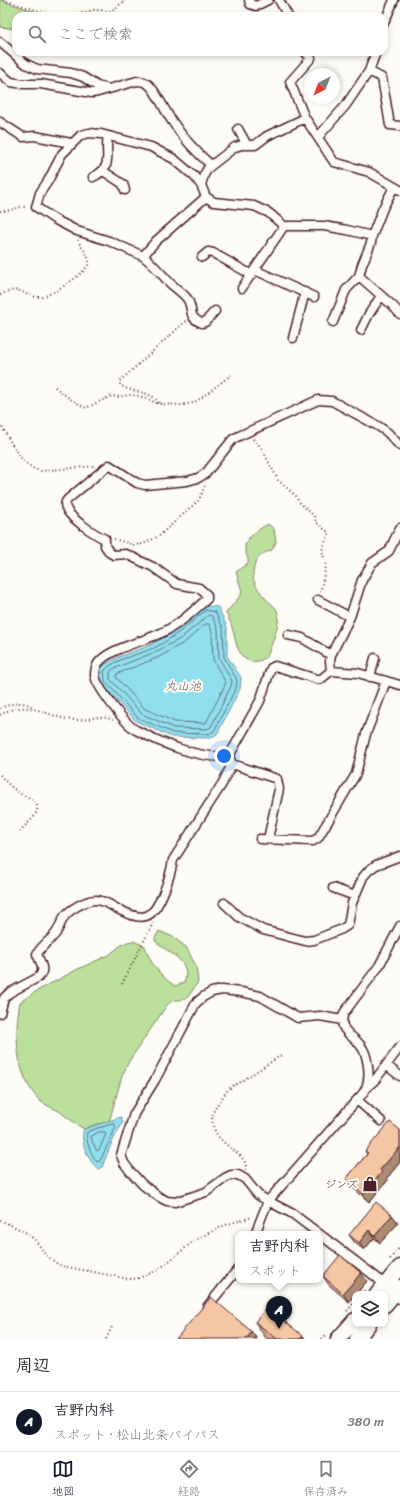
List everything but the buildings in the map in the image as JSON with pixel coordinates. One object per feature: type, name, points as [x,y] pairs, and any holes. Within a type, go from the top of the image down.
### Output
[{"type":"highway","points":[[388,1306],[391,1292],[400,1267]]},
{"type":"highway","points":[[338,1339],[352,1323]]},
{"type":"highway","points":[[357,1339],[367,1327]]},
{"type":"street","points":[[249,0],[250,4],[256,6],[268,0]]},
{"type":"street","points":[[279,0],[286,12]]},
{"type":"street","points":[[388,14],[394,0]]},
{"type":"street","points":[[0,42],[12,52]]},
{"type":"street","points":[[17,56],[26,64],[37,69],[83,76],[97,86],[110,89]]},
{"type":"street","points":[[309,56],[311,58],[290,82],[305,118],[334,162],[368,172],[397,188],[383,208],[362,265],[360,276],[346,290],[333,322]]},
{"type":"street","points":[[318,137],[346,105],[369,71],[375,56]]},
{"type":"street","points":[[369,71],[382,78],[390,125],[400,126]]},
{"type":"street","points":[[0,73],[11,82],[41,84],[92,93],[137,81],[149,85],[172,122],[185,139],[196,152],[211,165]]},
{"type":"street","points":[[201,185],[204,175],[211,165],[235,147],[242,145],[255,145],[267,136],[305,118]]},
{"type":"street","points":[[0,122],[23,138],[35,136],[71,143]]},
{"type":"street","points":[[238,129],[247,145]]},
{"type":"street","points":[[215,311],[205,322],[202,323],[192,316],[188,300],[151,262],[143,256],[109,241],[77,231],[54,219],[36,207],[40,193],[50,178],[57,161],[71,143],[81,135],[89,133],[108,136],[151,147],[174,159],[195,177],[201,185],[206,197],[214,202],[254,206],[268,213],[284,226],[324,226],[372,236]]},
{"type":"street","points":[[93,177],[103,171],[108,161],[106,145],[108,136]]},
{"type":"street","points":[[103,171],[123,184],[125,190]]},
{"type":"street","points":[[143,256],[156,241],[206,197]]},
{"type":"street","points":[[242,288],[284,226]]},
{"type":"street","points":[[202,257],[208,252],[214,253],[254,272],[314,297]]},
{"type":"street","points":[[360,276],[400,314]]},
{"type":"street","points":[[293,338],[305,292]]},
{"type":"street","points":[[361,330],[369,314],[381,296]]},
{"type":"street","points":[[229,756],[218,758],[180,750],[134,729],[100,689],[95,676],[96,668],[100,661],[118,650],[161,634],[178,624],[207,599],[207,595],[199,588],[177,584],[153,567],[126,554],[114,555],[110,553],[105,546],[105,539],[67,511],[65,506],[68,498],[109,465],[137,483],[145,485],[187,481],[198,478],[206,473],[233,439],[318,400],[338,403],[387,432],[400,446]]},
{"type":"street","points":[[330,671],[330,661],[332,655],[350,617],[362,580],[372,563],[389,551],[400,528]]},
{"type":"street","points":[[318,600],[350,617]]},
{"type":"street","points":[[288,635],[302,638],[332,655]]},
{"type":"street","points":[[370,677],[375,658]]},
{"type":"street","points":[[0,1013],[4,998],[9,993],[39,977],[43,973],[43,968],[37,954],[40,948],[55,934],[70,911],[96,900],[138,916],[146,916],[154,910],[172,870],[173,860],[222,784],[232,764],[229,756],[260,701],[271,668],[275,666],[317,680],[321,679],[330,671],[358,673],[400,685]]},
{"type":"street","points":[[232,764],[277,779],[279,789],[264,839],[313,841],[318,838],[356,774],[366,734],[386,681]]},
{"type":"street","points":[[224,903],[250,924],[263,930],[305,941],[314,940],[342,929],[348,924],[355,896],[363,877],[376,865],[400,856]]},
{"type":"street","points":[[333,888],[355,896]]},
{"type":"street","points":[[367,1087],[368,1063],[366,1054],[361,1046],[346,1032],[342,1020],[344,1013],[379,966],[400,926]]},
{"type":"street","points":[[314,1231],[293,1214],[258,1195],[245,1179],[238,1175],[231,1175],[206,1192],[175,1202],[167,1201],[143,1185],[124,1163],[121,1155],[134,1114],[156,1080],[196,1003],[203,997],[212,992],[222,990],[241,992],[260,996],[298,1018],[320,1016],[342,1020]]},
{"type":"street","points":[[256,1231],[268,1201],[367,1087],[375,1080],[400,1047]]},
{"type":"street","points":[[386,1065],[400,1076]]},
{"type":"street","points":[[357,1100],[380,1121]]},
{"type":"street","points":[[323,1238],[391,1292]]},
{"type":"street","points":[[200,1316],[235,1273]]},
{"type":"path","points":[[3,0],[43,12]]},
{"type":"path","points":[[85,12],[93,10],[111,11],[126,0]]},
{"type":"path","points":[[0,211],[23,207],[36,207]]},
{"type":"path","points":[[0,295],[13,290],[20,290],[35,297],[42,297],[50,294],[85,271],[89,262],[88,256],[79,243],[77,231]]},
{"type":"path","points":[[159,404],[157,400],[143,393],[124,388],[120,385],[120,381],[192,316]]},
{"type":"path","points":[[55,387],[70,399],[86,408],[109,397],[112,396],[117,398],[124,395],[139,396],[159,404],[182,405],[193,403],[231,375]]},
{"type":"path","points":[[2,427],[24,462],[35,470],[41,471],[109,465]]},
{"type":"path","points":[[246,432],[261,447],[278,480],[297,497],[298,501],[314,516],[316,522],[329,534],[322,550],[326,566],[318,600]]},
{"type":"path","points":[[105,539],[111,538],[134,545],[143,544],[158,536],[199,500],[207,479],[206,473]]},
{"type":"path","points":[[0,708],[19,702],[30,705],[35,709]]},
{"type":"path","points":[[0,715],[12,709],[19,708],[35,709],[77,720],[98,716],[113,720]]},
{"type":"path","points":[[0,775],[20,794],[31,798],[35,803],[37,810],[36,815],[19,832]]},
{"type":"path","points":[[122,984],[155,919]]},
{"type":"path","points":[[241,1176],[246,1168],[246,1164],[244,1160],[220,1140],[216,1134],[212,1115],[214,1109],[231,1085],[244,1080],[283,1054]]},
{"type":"path","points":[[0,1220],[27,1233],[36,1241],[51,1260],[62,1266],[134,1280],[158,1270],[195,1240],[225,1225],[263,1213]]},
{"type":"path","points":[[106,1339],[112,1327]]},
{"type":"green space","points":[[0,0],[36,12],[12,12],[12,28],[0,27]]},
{"type":"green space","points":[[268,524],[274,529],[276,542],[272,550],[264,553],[256,561],[253,577],[255,584],[261,593],[276,609],[278,614],[278,623],[267,656],[258,661],[251,661],[242,656],[239,651],[232,625],[226,613],[241,595],[242,591],[236,572],[248,563],[245,549],[247,540]]},
{"type":"green space","points":[[159,931],[173,937],[186,947],[196,966],[198,982],[188,997],[180,1000],[173,1000],[167,1005],[129,1061],[122,1076],[109,1122],[97,1124],[84,1129],[59,1111],[40,1101],[25,1079],[18,1054],[17,1041],[20,1002],[35,992],[78,969],[109,955],[127,942],[133,941],[145,946],[149,958],[160,974],[175,986],[184,983],[186,975],[185,968],[182,963],[155,941]]},
{"type":"water","name":"丸山池","points":[[206,606],[218,607],[227,627],[227,656],[241,678],[240,689],[217,734],[210,738],[172,737],[136,721],[101,683],[99,669],[112,660],[145,647],[167,636]]},
{"type":"water","points":[[121,1117],[123,1122],[112,1142],[102,1167],[98,1169],[91,1161],[85,1150],[83,1139],[84,1129]]},
{"type":"place","name":"ジンズ","points":[[370,1184]]},
{"type":"place","name":"吉野内科","points":[[279,1329]]}]
